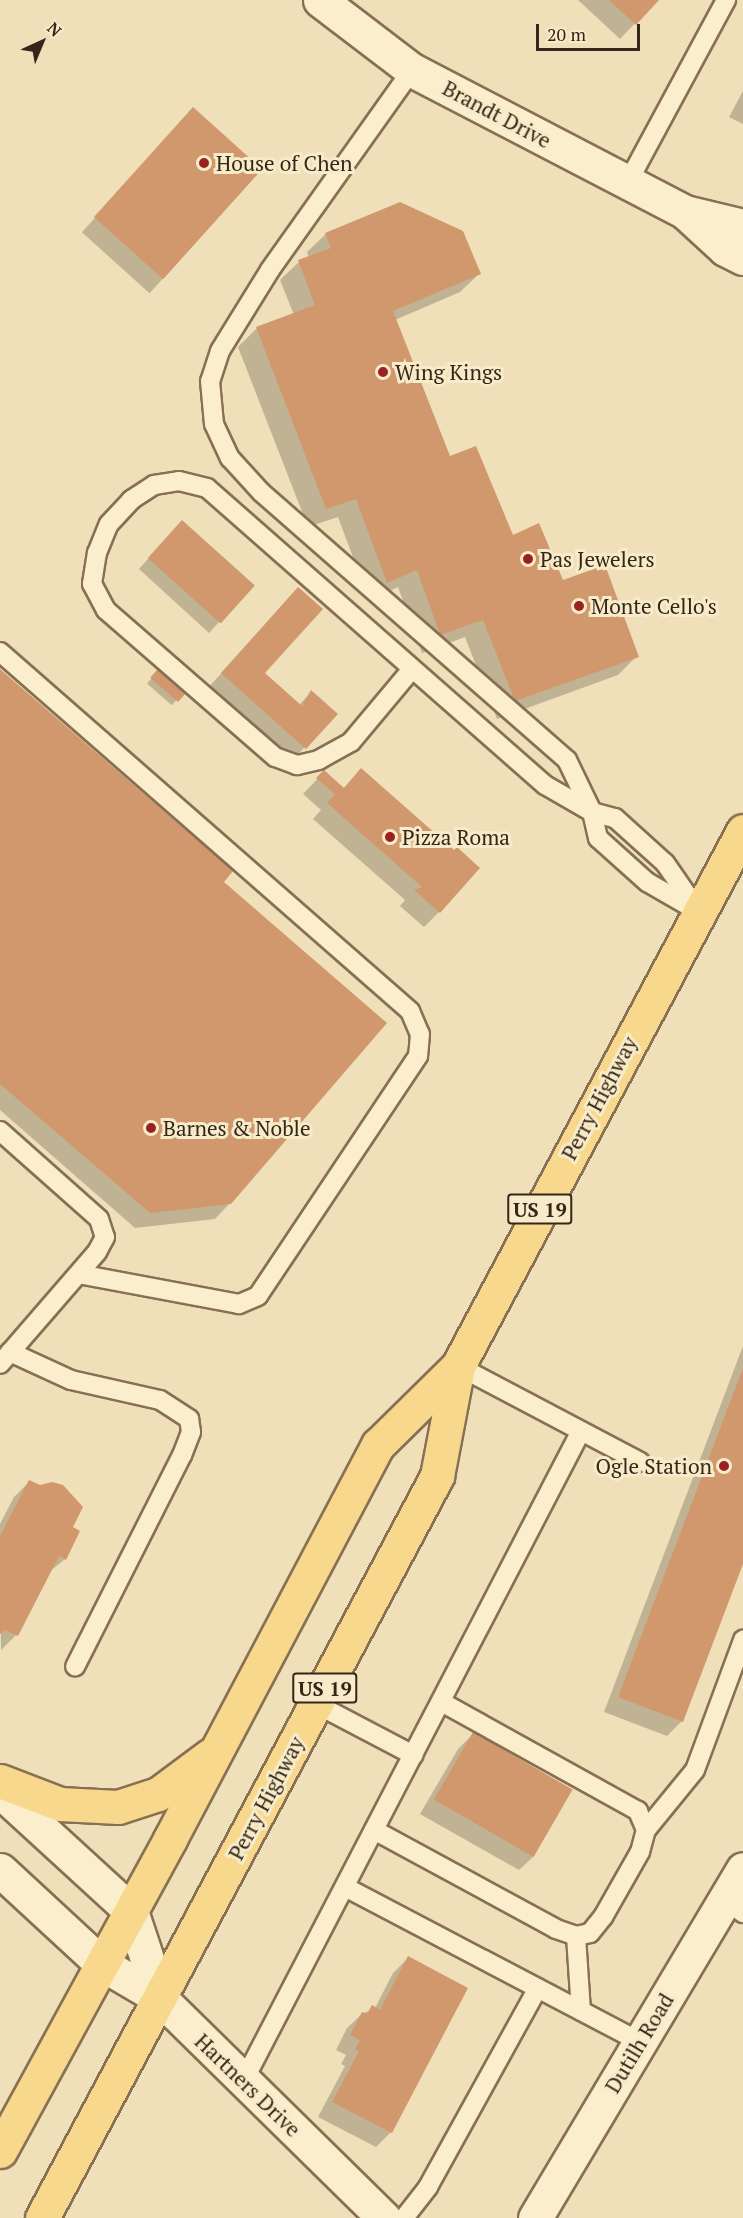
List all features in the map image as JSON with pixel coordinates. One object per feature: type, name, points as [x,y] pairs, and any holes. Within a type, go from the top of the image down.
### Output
[{"type":"main road","name":"Perry Highway","points":[[42,2218],[437,1476],[458,1366],[743,831]]},
{"type":"main road","name":"Perry Highway","points":[[0,2151],[218,1749],[378,1444],[458,1366]]},
{"type":"main road","points":[[0,1781],[60,1804],[118,1807],[158,1794],[218,1749]]},
{"type":"street","name":"Brandt Drive","points":[[320,0],[412,70],[685,212],[743,226]]},
{"type":"street","name":"Brandt Drive","points":[[685,212],[725,249],[743,258]]},
{"type":"street","points":[[0,1791],[131,1911],[160,1998]]},
{"type":"street","name":"Dutilh Road","points":[[535,2218],[640,2042],[734,1906],[743,1869]]},
{"type":"street","name":"Hartners Drive","points":[[0,1870],[102,1964],[160,1998],[384,2218]]},
{"type":"lane","points":[[628,182],[726,0]]},
{"type":"lane","points":[[412,70],[270,270],[220,351],[210,381],[214,424],[230,458],[262,493],[567,760],[592,812],[598,838],[647,882],[699,912]]},
{"type":"lane","points":[[412,669],[351,742],[319,760],[297,765],[274,757],[106,610],[92,584],[97,553],[109,524],[131,500],[154,485],[179,481],[207,488],[545,785],[592,812],[615,818],[665,863],[699,912]]},
{"type":"lane","points":[[0,652],[410,1011],[420,1035],[418,1056],[258,1296],[239,1304],[79,1274]]},
{"type":"lane","points":[[0,1131],[99,1219],[105,1237],[79,1274],[5,1358],[71,1380],[160,1400],[189,1419],[191,1432],[182,1455],[75,1667]]},
{"type":"lane","points":[[458,1366],[640,1462]]},
{"type":"lane","points":[[244,2080],[581,1431]]},
{"type":"lane","points":[[374,1830],[556,1929],[576,1936],[590,1933],[603,1917],[640,1852],[646,1830],[695,1770],[743,1640]]},
{"type":"lane","points":[[441,1702],[619,1797],[638,1811],[646,1830]]},
{"type":"lane","points":[[316,1704],[413,1755]]},
{"type":"lane","points":[[345,1887],[640,2042]]},
{"type":"lane","points":[[576,1936],[581,2011]]},
{"type":"lane","points":[[404,2218],[428,2187],[538,1988]]},
{"type":"building","points":[[609,0],[659,0],[636,25]]},
{"type":"building","points":[[193,107],[262,169],[163,279],[94,217]]},
{"type":"building","points":[[400,202],[463,231],[481,274],[393,311],[450,456],[476,446],[513,535],[539,523],[563,580],[605,565],[639,657],[515,701],[483,620],[440,635],[417,570],[387,583],[356,499],[326,509],[256,327],[315,305],[298,260],[331,248],[325,233]]},
{"type":"building","points":[[182,520],[255,586],[221,623],[148,558]]},
{"type":"building","points":[[298,587],[323,609],[265,673],[302,706],[311,690],[338,714],[306,749],[221,673]]},
{"type":"building","points":[[164,662],[192,686],[178,702],[150,678]]},
{"type":"building","points":[[0,669],[233,871],[224,882],[387,1023],[231,1204],[150,1213],[0,1084]]},
{"type":"building","points":[[361,768],[454,850],[457,847],[480,868],[440,913],[414,890],[422,887],[327,803],[335,794],[316,778],[324,770],[344,788]]},
{"type":"building","name":"Ogle Station","points":[[743,1368],[743,1564],[683,1722],[618,1697]]},
{"type":"building","points":[[29,1480],[40,1485],[52,1482],[63,1485],[83,1507],[73,1527],[80,1531],[66,1560],[59,1556],[18,1636],[5,1630],[0,1634],[0,1536]]},
{"type":"building","points":[[473,1732],[573,1790],[534,1857],[434,1800]]},
{"type":"building","points":[[408,1956],[468,1988],[392,2133],[332,2102],[359,2051],[355,2049],[360,2040],[350,2035],[362,2012],[367,2014],[372,2005],[380,2010]]},
{"type":"place","name":"House of Chen","points":[[204,163]]},
{"type":"place","name":"Wing Kings","points":[[383,372]]},
{"type":"place","name":"Pas Jewelers","points":[[528,559]]},
{"type":"place","name":"Monte Cello's","points":[[579,606]]},
{"type":"place","name":"Pizza Roma","points":[[390,837]]},
{"type":"place","name":"Barnes & Noble","points":[[151,1128]]},
{"type":"place","name":"Ogle Station","points":[[724,1466]]}]
